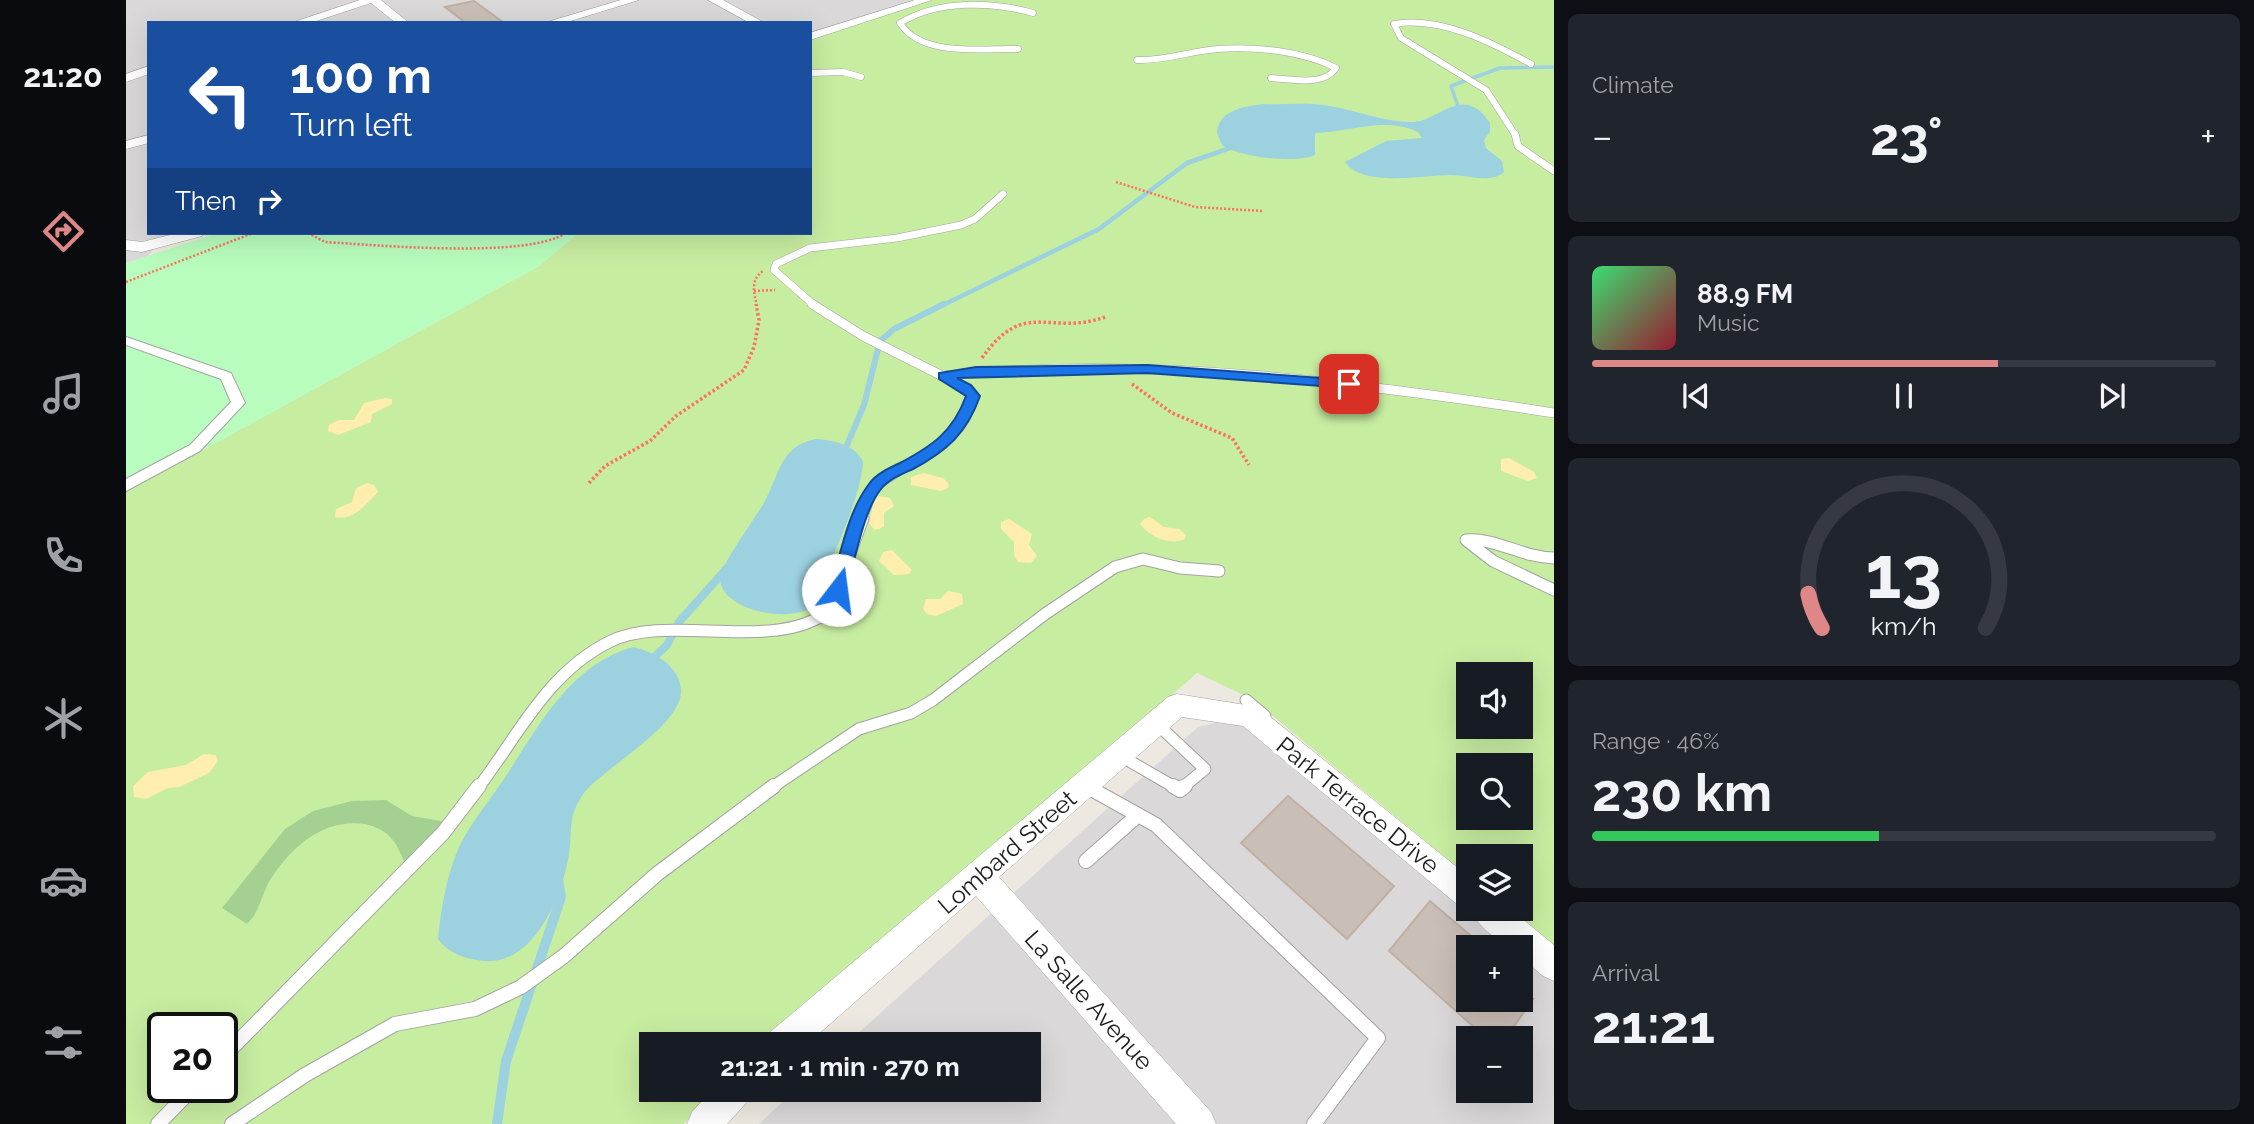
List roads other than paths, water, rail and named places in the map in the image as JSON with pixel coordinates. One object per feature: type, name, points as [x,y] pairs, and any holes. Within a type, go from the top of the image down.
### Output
[{"type":"street","points":[[304,21],[372,0],[400,21]]},
{"type":"street","points":[[557,21],[633,0]]},
{"type":"street","points":[[714,0],[755,21]]},
{"type":"street","points":[[812,36],[926,0]]},
{"type":"street","points":[[126,78],[147,71]]},
{"type":"street","points":[[126,145],[147,140]]},
{"type":"street","points":[[126,245],[142,247],[188,235]]},
{"type":"street","points":[[126,341],[226,376],[238,403],[195,448],[126,486]]},
{"type":"street","name":"Lombard Street","points":[[796,1032],[1177,705],[1247,707]]},
{"type":"street","name":"Park Terrace Drive","points":[[1247,707],[1456,885]]},
{"type":"street","name":"La Salle Avenue","points":[[979,877],[1199,1124]]},
{"type":"street","points":[[1501,921],[1554,965]]},
{"type":"street","points":[[704,1124],[724,1102]]},
{"type":"lane","points":[[1018,49],[958,50],[907,33],[900,23],[914,12],[962,0],[993,2],[1033,13]]},
{"type":"lane","points":[[1531,64],[1488,41],[1402,21],[1394,24],[1401,38],[1486,90],[1514,130],[1518,146],[1554,171]]},
{"type":"lane","points":[[1137,61],[1163,62],[1201,52],[1235,49],[1313,59],[1336,68],[1331,76],[1319,80],[1271,78]]},
{"type":"lane","points":[[812,74],[835,71],[861,78]]},
{"type":"lane","points":[[238,1042],[443,833],[500,759],[545,691],[585,658],[610,641],[641,633],[783,630],[820,618],[829,611],[874,487],[886,477],[937,449],[961,422],[973,396],[966,388],[852,328],[800,297],[774,270],[776,264],[805,248],[911,236],[961,225],[984,215],[994,199],[1003,194]]},
{"type":"lane","points":[[943,376],[976,371],[1113,369],[1349,384],[1554,413]]},
{"type":"lane","points":[[1554,558],[1530,557],[1484,539],[1466,540],[1480,555],[1494,559],[1554,590]]},
{"type":"lane","points":[[232,1124],[305,1075],[395,1024],[414,1018],[475,1009],[512,993],[564,956],[657,874],[816,755],[859,729],[911,713],[933,700],[1035,622],[1115,566],[1143,559],[1180,568],[1219,570]]},
{"type":"lane","points":[[1247,707],[1456,870]]},
{"type":"lane","points":[[1119,755],[1180,790],[1205,769],[1156,723]]},
{"type":"lane","points":[[1084,785],[1156,825],[1378,1038],[1314,1124]]},
{"type":"lane","points":[[1086,861],[1138,815]]},
{"type":"lane","points":[[1521,921],[1554,948]]},
{"type":"lane","points":[[158,1124],[178,1103]]},
{"type":"water","points":[[1264,104],[1321,105],[1414,122],[1452,107],[1471,106],[1480,111],[1490,123],[1490,132],[1484,140],[1486,148],[1502,161],[1504,172],[1492,178],[1451,175],[1379,178],[1354,170],[1345,162],[1386,141],[1422,138],[1418,132],[1392,125],[1315,133],[1315,155],[1307,158],[1254,156],[1222,145],[1217,133],[1227,114],[1241,108]]},
{"type":"water","points":[[816,439],[836,442],[850,448],[863,462],[854,504],[819,597],[815,604],[806,610],[793,614],[761,612],[746,607],[733,600],[724,590],[720,579],[722,573],[765,501],[788,454],[804,442]]},
{"type":"water","points":[[633,647],[657,656],[676,674],[681,690],[678,703],[670,717],[641,745],[594,783],[579,801],[573,816],[569,854],[560,888],[553,907],[531,940],[518,952],[502,959],[484,961],[452,952],[438,939],[448,879],[464,837],[541,722],[572,684],[610,656]]},
{"type":"waterway","points":[[1460,112],[1451,86],[1500,68],[1554,67]]},
{"type":"waterway","points":[[941,306],[1099,229],[1187,163],[1233,147]]},
{"type":"waterway","points":[[844,452],[864,405],[880,341],[894,329],[944,304]]},
{"type":"waterway","points":[[650,661],[667,645],[679,622],[727,568]]},
{"type":"waterway","points":[[497,1124],[506,1061],[561,897],[558,879]]}]
